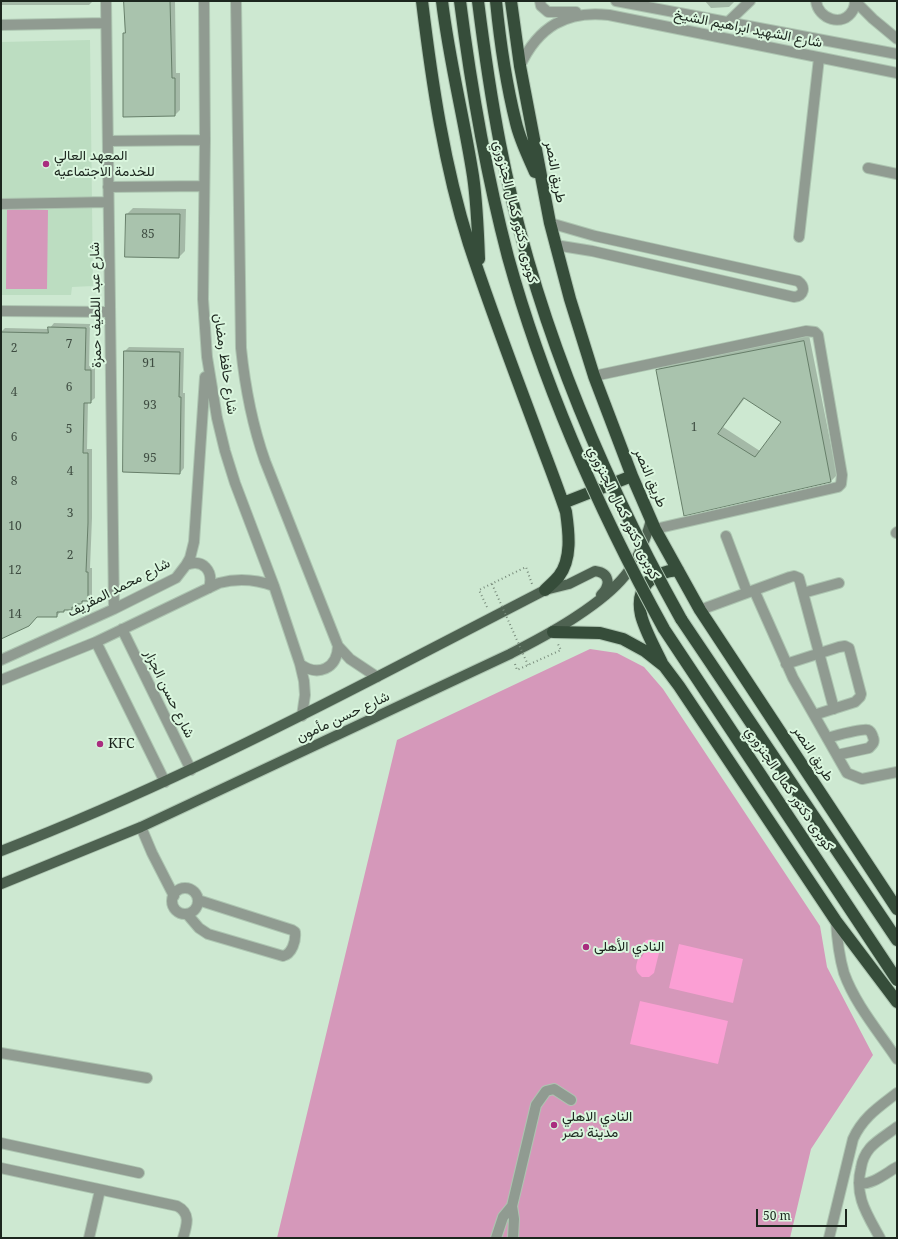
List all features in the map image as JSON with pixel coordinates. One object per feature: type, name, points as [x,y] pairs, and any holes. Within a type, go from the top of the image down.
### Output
[{"type":"highway","points":[[422,1],[427,46],[443,143],[460,214],[479,274],[563,503],[568,522],[569,542],[566,560],[558,577],[541,592]]},
{"type":"highway","points":[[442,1],[454,78],[473,176],[479,274]]},
{"type":"highway","name":"كوبرى دكتور كمال الجنزوري","points":[[460,1],[484,153],[508,258],[540,359],[594,490],[624,554],[664,629],[897,980]]},
{"type":"highway","name":"كوبرى دكتور كمال الجنزوري","points":[[478,1],[500,144],[512,199],[527,253],[563,366],[594,444],[614,489],[654,570],[681,619],[897,940]]},
{"type":"highway","points":[[496,1],[507,80],[516,124],[524,148],[543,190]]},
{"type":"highway","name":"طريق النصر","points":[[512,1],[520,66],[543,190],[555,245],[594,376],[632,476],[653,524],[700,610],[897,909]]},
{"type":"highway","points":[[563,503],[632,476]]},
{"type":"highway","points":[[678,570],[669,571],[653,577],[646,584],[641,600],[641,615],[664,666],[683,692],[836,921],[897,1002]]},
{"type":"highway","points":[[553,632],[600,633],[623,639],[645,651],[664,666]]},
{"type":"main road","name":"شارع حسن مأمون","points":[[1,884],[141,827],[510,654],[553,632],[610,593],[628,572],[653,524]]},
{"type":"main road","name":"شارع حسن مأمون","points":[[1,851],[102,810],[165,782],[302,716],[541,592],[569,584],[595,571],[603,573],[607,580],[607,587],[587,610]]},
{"type":"street","name":"شارع عبد اللطيف حمزة","points":[[106,1],[114,609]]},
{"type":"street","name":"شارع حافظ رمضان","points":[[204,1],[205,140],[203,299],[207,357],[214,405],[225,451],[235,483],[274,586],[300,664],[304,681],[305,695],[302,716]]},
{"type":"street","name":"شارع حافظ رمضان","points":[[236,1],[241,348],[247,395],[258,441],[265,461],[338,646],[350,659],[377,677]]},
{"type":"street","points":[[540,1],[541,6],[548,12],[594,14]]},
{"type":"street","name":"شارع الشهيد ابراهيم الشيخ","points":[[620,1],[897,54]]},
{"type":"street","points":[[728,22],[750,1]]},
{"type":"street","points":[[816,1],[820,12],[828,19],[834,20],[840,20],[850,14],[853,10],[855,1]]},
{"type":"street","points":[[855,1],[873,19],[897,39]]},
{"type":"street","name":"شارع الشهيد ابراهيم الشيخ","points":[[520,66],[533,44],[551,26],[572,17],[594,14],[609,15],[897,73]]},
{"type":"street","points":[[1,25],[106,23]]},
{"type":"street","points":[[799,237],[819,58]]},
{"type":"street","points":[[108,141],[205,140]]},
{"type":"street","points":[[868,168],[897,174]]},
{"type":"street","points":[[108,187],[204,186]]},
{"type":"street","points":[[1,204],[108,202]]},
{"type":"street","points":[[550,223],[595,236],[798,281],[802,284],[803,288],[802,293],[794,297],[592,251],[555,245]]},
{"type":"street","points":[[669,268],[672,253]]},
{"type":"street","points":[[748,286],[751,270]]},
{"type":"street","points":[[1,311],[110,312]]},
{"type":"street","points":[[594,376],[806,331],[815,332],[818,335],[842,475],[841,484],[838,487],[653,524]]},
{"type":"street","name":"شارع محمد المقريف","points":[[1,660],[114,609],[176,578],[186,565],[190,558],[194,542],[207,357]]},
{"type":"street","points":[[726,536],[750,591],[793,678],[848,773],[862,779],[897,772]]},
{"type":"street","points":[[186,565],[195,563],[208,569],[211,578],[209,588]]},
{"type":"street","points":[[700,610],[794,576],[799,578],[834,709]]},
{"type":"street","points":[[1,680],[96,642],[209,588],[230,580],[252,580],[274,586]]},
{"type":"street","points":[[803,593],[839,583]]},
{"type":"street","name":"شارع حسن الجزار","points":[[122,629],[190,770]]},
{"type":"street","points":[[96,642],[165,782]]},
{"type":"street","points":[[300,664],[306,669],[314,671],[329,667],[338,654],[338,646]]},
{"type":"street","points":[[786,664],[845,646],[850,651],[861,694],[860,698],[855,702],[814,715]]},
{"type":"street","points":[[827,738],[864,729],[870,731],[872,734],[874,741],[869,748],[837,755]]},
{"type":"street","points":[[141,827],[152,853],[174,896]]},
{"type":"street","points":[[185,888],[194,892],[198,900],[197,906],[193,912],[187,914],[180,913],[174,908],[173,904],[174,896],[180,889],[185,888]]},
{"type":"street","points":[[187,914],[199,928],[208,934],[279,956],[286,956],[291,951],[295,936],[295,932],[292,930],[198,900]]},
{"type":"street","points":[[836,921],[840,958],[850,988],[897,1059]]},
{"type":"street","points":[[1,1053],[147,1078]]},
{"type":"street","points":[[513,1238],[514,1219],[512,1206],[536,1105],[546,1091],[554,1089],[571,1100]]},
{"type":"street","points":[[829,1238],[850,1148],[855,1134],[866,1118],[897,1093]]},
{"type":"street","points":[[880,1238],[863,1208],[859,1192],[859,1183],[862,1164],[870,1148],[897,1127]]},
{"type":"street","points":[[1,1143],[139,1174]]},
{"type":"street","points":[[859,1183],[869,1183],[897,1167]]},
{"type":"street","points":[[1,1168],[177,1206],[184,1211],[187,1219],[183,1238]]},
{"type":"street","points":[[89,1238],[100,1190]]},
{"type":"street","points":[[496,1238],[503,1217],[512,1206]]},
{"type":"path","points":[[492,618],[479,590],[526,567],[541,592]]},
{"type":"path","points":[[492,584],[528,666]]},
{"type":"path","points":[[518,670],[561,650]]},
{"type":"shaded area","name":"المعهد العالي للخدمة الاجتماعيه","points":[[90,40],[93,286],[72,287],[71,295],[1,295],[1,42]]},
{"type":"shaded area","points":[[7,209],[48,210],[47,289],[6,289]]},
{"type":"shaded area","name":"النادي الأهلى","points":[[590,649],[617,653],[644,667],[663,689],[820,926],[827,967],[873,1055],[811,1149],[790,1238],[277,1238],[397,740]]},
{"type":"shaded area","points":[[653,939],[658,941],[661,945],[654,973],[649,977],[642,977],[637,971],[637,962],[644,953],[642,946],[646,940]]},
{"type":"shaded area","points":[[679,944],[743,959],[733,1003],[669,988]]},
{"type":"shaded area","points":[[640,1001],[728,1021],[718,1064],[630,1044]]},
{"type":"building","points":[[124,1],[170,1],[172,78],[175,78],[175,116],[123,117],[123,33],[125,33]]},
{"type":"building","points":[[126,214],[180,214],[179,258],[125,257]]},
{"type":"building","points":[[48,327],[86,328],[85,370],[91,370],[91,403],[84,403],[83,453],[88,453],[86,572],[88,572],[88,601],[82,601],[82,604],[77,604],[77,607],[72,607],[72,610],[57,612],[57,617],[37,617],[29,626],[1,639],[1,332],[48,333]]},
{"type":"building","points":[[804,341],[831,482],[684,516],[656,370]],"holes":[[[744,398],[781,422],[755,457],[718,434]]]},
{"type":"building","points":[[124,351],[180,352],[180,474],[123,472]]},
{"type":"place","name":"المعهد العالي للخدمة الاجتماعيه","points":[[46,164]]},
{"type":"place","name":"KFC","points":[[100,744]]},
{"type":"place","name":"النادي الأهلى","points":[[586,947]]},
{"type":"place","name":"النادي الاهلي مدينة نصر","points":[[554,1125]]}]
